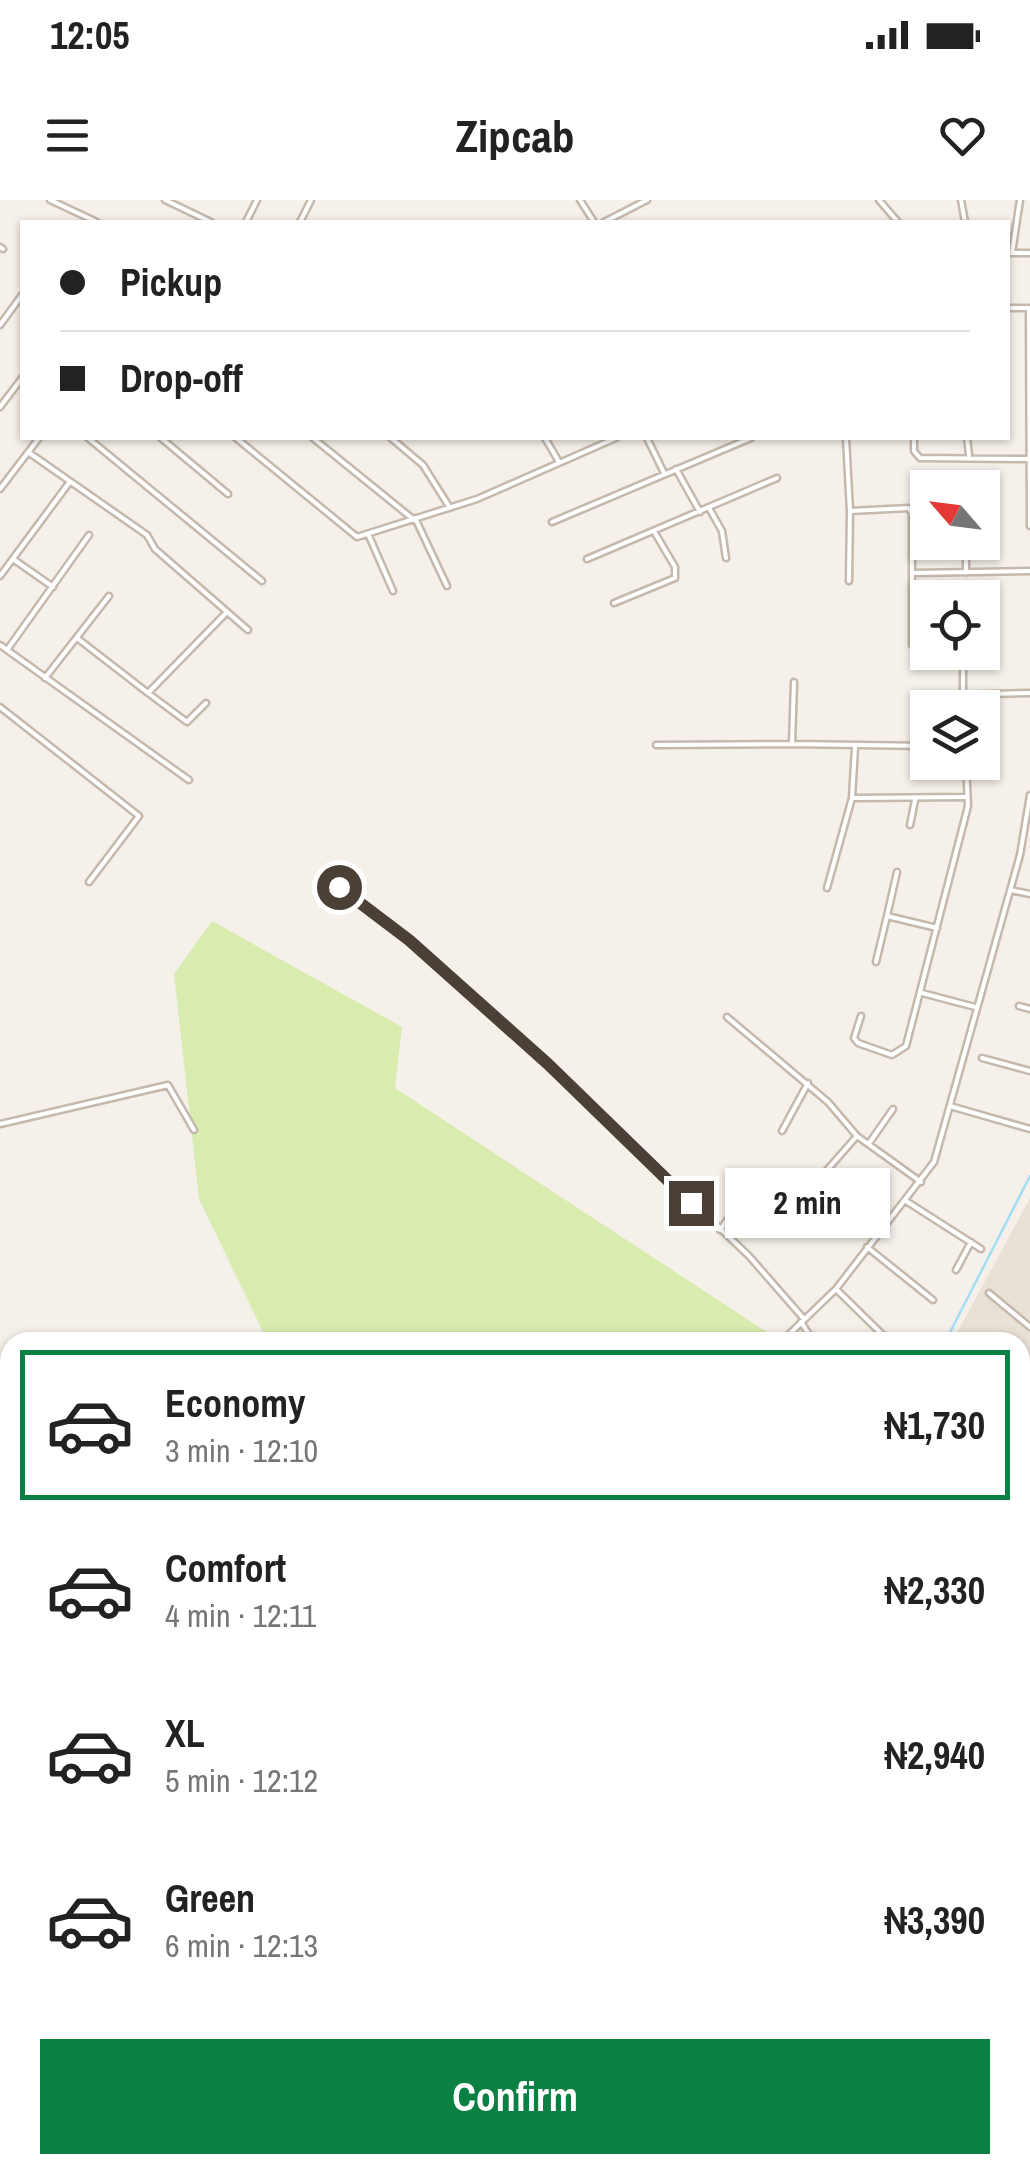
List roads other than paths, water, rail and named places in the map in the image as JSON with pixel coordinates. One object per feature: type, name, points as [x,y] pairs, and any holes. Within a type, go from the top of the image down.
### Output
[{"type":"street","points":[[50,200],[92,220]]},
{"type":"street","points":[[165,200],[208,220]]},
{"type":"street","points":[[608,220],[647,200]]},
{"type":"street","points":[[880,200],[896,220]]},
{"type":"street","points":[[1020,200],[1010,253],[1030,254]]},
{"type":"street","points":[[76,220],[80,215]]},
{"type":"street","points":[[0,325],[20,298]]},
{"type":"street","points":[[0,308],[8,314]]},
{"type":"street","points":[[1030,308],[1030,526]]},
{"type":"street","points":[[0,407],[20,383]]},
{"type":"street","points":[[0,490],[37,440]]},
{"type":"street","points":[[90,440],[262,581]]},
{"type":"street","points":[[162,440],[228,494]]},
{"type":"street","points":[[238,440],[351,537],[369,535],[450,508],[605,440]]},
{"type":"street","points":[[315,440],[414,519],[447,586]]},
{"type":"street","points":[[393,440],[423,465],[450,508]]},
{"type":"street","points":[[546,440],[560,462]]},
{"type":"street","points":[[648,440],[664,473]]},
{"type":"street","points":[[552,522],[745,440]]},
{"type":"street","points":[[846,440],[849,581]]},
{"type":"street","points":[[914,440],[914,452],[920,458],[969,455],[1027,459]]},
{"type":"street","points":[[967,440],[969,455]]},
{"type":"street","points":[[28,452],[146,535],[154,549],[248,630]]},
{"type":"street","points":[[676,469],[700,512]]},
{"type":"street","points":[[587,559],[777,478]]},
{"type":"street","points":[[0,576],[70,483]]},
{"type":"street","points":[[709,508],[722,532],[726,558]]},
{"type":"street","points":[[850,511],[909,508],[914,522],[914,580]]},
{"type":"street","points":[[614,603],[674,578],[675,567],[655,533]]},
{"type":"street","points":[[7,650],[90,535]]},
{"type":"street","points":[[369,535],[393,591]]},
{"type":"street","points":[[13,558],[52,586]]},
{"type":"street","points":[[966,560],[966,573]]},
{"type":"street","points":[[914,574],[1030,572]]},
{"type":"street","points":[[46,678],[109,596]]},
{"type":"street","points":[[148,693],[226,613]]},
{"type":"street","points":[[77,638],[187,722],[206,703]]},
{"type":"street","points":[[0,645],[190,780]]},
{"type":"street","points":[[792,744],[794,682]]},
{"type":"street","points":[[1000,694],[1030,694]]},
{"type":"street","points":[[0,707],[138,813],[138,820],[89,882]]},
{"type":"street","points":[[656,745],[910,746]]},
{"type":"street","points":[[827,888],[852,798],[855,746]]},
{"type":"street","points":[[861,1016],[855,1040],[892,1055],[906,1046],[968,806],[965,780]]},
{"type":"street","points":[[791,1332],[836,1289],[934,1162],[1011,890],[1030,795]]},
{"type":"street","points":[[852,798],[965,797]]},
{"type":"street","points":[[910,825],[915,798]]},
{"type":"street","points":[[876,962],[897,872]]},
{"type":"street","points":[[339,887],[409,940],[548,1064],[753,1260],[809,1332]]},
{"type":"street","points":[[1011,890],[1030,894]]},
{"type":"street","points":[[887,916],[937,928]]},
{"type":"street","points":[[922,993],[975,1007]]},
{"type":"street","points":[[1019,1006],[1030,1009]]},
{"type":"street","points":[[727,1017],[808,1084],[857,1136],[921,1182]]},
{"type":"street","points":[[982,1058],[1028,1070],[1030,1061]]},
{"type":"street","points":[[782,1131],[808,1084]]},
{"type":"street","points":[[0,1124],[168,1086],[194,1130]]},
{"type":"street","points":[[950,1106],[1030,1129]]},
{"type":"street","points":[[870,1142],[894,1109]]},
{"type":"street","points":[[820,1178],[857,1136]]},
{"type":"street","points":[[906,1201],[981,1249]]},
{"type":"street","points":[[720,1230],[735,1209]]},
{"type":"street","points":[[956,1270],[971,1242]]},
{"type":"street","points":[[867,1246],[934,1300]]},
{"type":"street","points":[[836,1289],[880,1332]]},
{"type":"street","points":[[989,1292],[1030,1327]]},
{"type":"waterway","points":[[950,1332],[1030,1176]]}]
